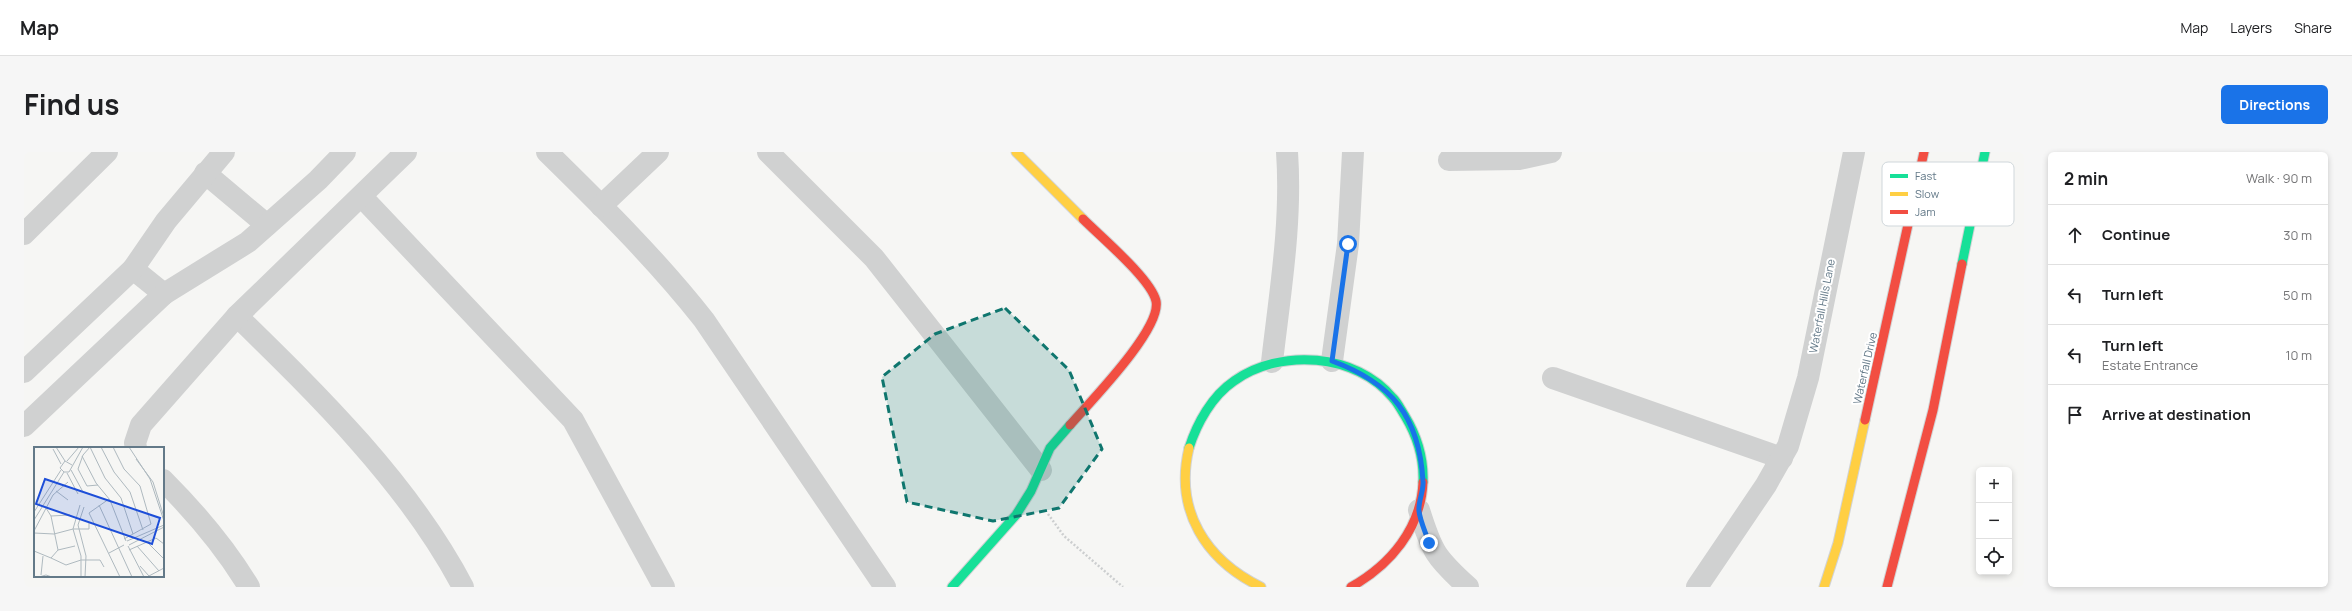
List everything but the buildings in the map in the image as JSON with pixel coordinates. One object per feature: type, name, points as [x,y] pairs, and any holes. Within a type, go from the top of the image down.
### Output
[{"type":"street","points":[[24,372],[133,269],[166,221],[204,173],[224,152]]},
{"type":"street","points":[[24,426],[164,294],[248,242],[318,180],[345,152]]},
{"type":"street","points":[[136,447],[135,443],[141,425],[237,316],[362,197],[406,152]]},
{"type":"street","points":[[547,152],[675,282],[704,320],[885,587]]},
{"type":"street","points":[[601,206],[658,152]]},
{"type":"street","points":[[768,152],[874,258],[1040,470]]},
{"type":"street","points":[[952,587],[1016,515],[1031,491],[1050,448],[1063,430],[1136,348],[1151,325],[1156,302],[1145,281],[1016,152]]},
{"type":"street","points":[[1272,362],[1286,243],[1289,175],[1287,152]]},
{"type":"street","points":[[1332,361],[1348,244],[1353,152]]},
{"type":"street","points":[[1449,160],[1519,159],[1551,152]]},
{"type":"street","name":"Waterfall Hills Lane","points":[[1697,587],[1782,458],[1788,446],[1808,378],[1854,152]]},
{"type":"street","name":"Waterfall Drive","points":[[1922,162],[1924,152]]},
{"type":"street","points":[[1983,162],[1985,152]]},
{"type":"street","points":[[24,234],[100,154]]},
{"type":"street","points":[[204,173],[267,225]]},
{"type":"street","points":[[362,197],[573,420],[664,587]]},
{"type":"street","name":"Waterfall Drive","points":[[1824,587],[1838,543],[1908,226]]},
{"type":"street","points":[[1887,587],[1933,410],[1970,226]]},
{"type":"street","points":[[133,269],[164,294]]},
{"type":"street","points":[[237,316],[326,403],[404,497],[438,545],[463,587]]},
{"type":"street","points":[[1261,587],[1239,577],[1212,554],[1194,526],[1185,493],[1185,459],[1196,426],[1215,398],[1241,376],[1272,362],[1302,358],[1332,361],[1358,370],[1381,386],[1400,406],[1414,429],[1421,456],[1423,483],[1418,510],[1411,527],[1390,558],[1372,576],[1351,587]]},
{"type":"street","points":[[1553,378],[1782,458]]},
{"type":"street","points":[[164,481],[207,526],[229,554],[249,587]]},
{"type":"street","points":[[1418,510],[1429,543],[1436,556],[1468,587]]},
{"type":"street","points":[[1356,587],[1375,587]]},
{"type":"path","points":[[1031,491],[1064,536],[1123,587]]},
{"type":"highlighted area","points":[[1005,308],[1069,370],[1102,449],[1059,508],[993,521],[907,502],[882,377],[935,334]]},
{"type":"traffic: fast","points":[[1983,162],[1985,152]]},
{"type":"traffic: fast","points":[[1962,264],[1970,226]]},
{"type":"traffic: fast","points":[[1189,448],[1196,429],[1212,402],[1234,381],[1253,370],[1273,363],[1295,360],[1317,360],[1339,364],[1359,372],[1377,383],[1395,400],[1416,439],[1421,456],[1423,482]]},
{"type":"traffic: fast","points":[[952,587],[1016,515],[1031,491],[1050,448],[1070,425]]},
{"type":"traffic: slow","points":[[1016,152],[1083,219]]},
{"type":"traffic: slow","points":[[1824,587],[1838,543],[1865,420]]},
{"type":"traffic: slow","points":[[1189,448],[1186,471],[1186,492],[1191,513],[1199,531],[1210,548],[1224,563],[1261,587]]},
{"type":"traffic: jam","points":[[1922,162],[1924,152]]},
{"type":"traffic: jam","points":[[1070,425],[1136,347],[1148,329],[1155,313],[1156,301],[1145,281],[1113,247],[1083,219]]},
{"type":"traffic: jam","points":[[1865,420],[1908,226]]},
{"type":"traffic: jam","points":[[1887,587],[1933,410],[1962,264]]},
{"type":"traffic: jam","points":[[1351,587],[1378,568],[1401,544],[1410,530],[1416,515],[1421,499],[1423,482]]},
{"type":"route","points":[[1348,244],[1332,361],[1358,370],[1381,386],[1400,406],[1414,429],[1421,456],[1423,483],[1418,510],[1429,543]]}]
